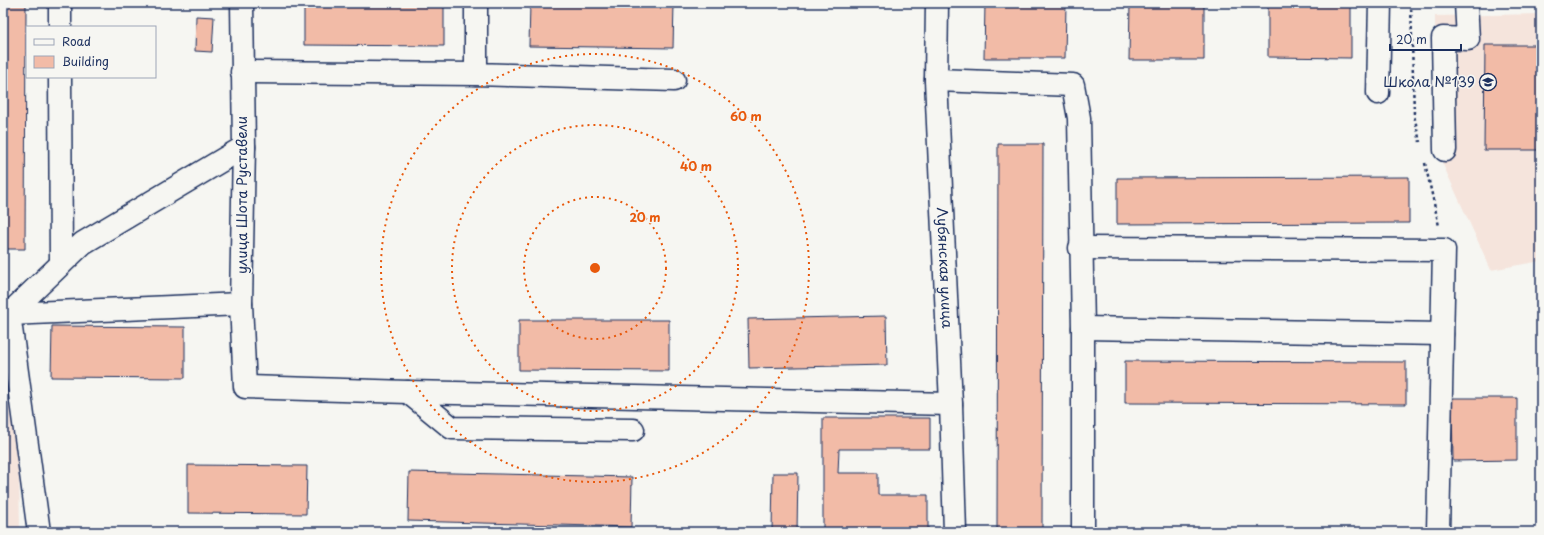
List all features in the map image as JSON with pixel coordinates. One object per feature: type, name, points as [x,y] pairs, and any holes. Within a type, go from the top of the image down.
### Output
[{"type":"street","points":[[60,3],[60,26]]},
{"type":"street","name":"улица Шота Руставели","points":[[242,3],[244,147],[241,304],[244,387],[408,392]]},
{"type":"street","points":[[476,3],[476,74]]},
{"type":"street","name":"Лубянская улица","points":[[937,3],[936,80],[951,404],[955,532]]},
{"type":"street","points":[[1378,93],[1380,3]]},
{"type":"street","points":[[1445,150],[1444,38],[1468,39],[1466,3]]},
{"type":"street","points":[[242,72],[476,74],[674,80]]},
{"type":"street","points":[[60,78],[61,264]]},
{"type":"street","points":[[936,80],[1073,85],[1079,118],[1083,532]]},
{"type":"street","points":[[6,314],[83,243],[244,147]]},
{"type":"street","points":[[1080,248],[1444,250],[1438,532]]},
{"type":"street","points":[[6,314],[241,304]]},
{"type":"street","points":[[6,314],[39,532]]},
{"type":"street","points":[[1082,328],[1442,334]]},
{"type":"street","points":[[408,392],[951,404]]},
{"type":"street","points":[[408,392],[452,428],[633,430]]},
{"type":"shaded area","name":"Школа №139","points":[[1541,14],[1541,261],[1491,270],[1435,147],[1435,16]]},
{"type":"shaded area","points":[[3,354],[19,465],[20,532],[3,532]]},
{"type":"building","points":[[3,3],[26,3],[25,249],[3,249]]},
{"type":"building","points":[[304,3],[444,3],[444,46],[304,45]]},
{"type":"building","points":[[530,3],[674,3],[673,48],[529,46]]},
{"type":"building","points":[[985,3],[1066,3],[1065,58],[984,58]]},
{"type":"building","points":[[1130,3],[1204,3],[1204,60],[1129,60]]},
{"type":"building","points":[[1268,3],[1351,3],[1351,58],[1268,57]]},
{"type":"building","points":[[196,16],[214,17],[212,52],[195,51]]},
{"type":"building","points":[[1485,45],[1541,45],[1541,150],[1484,150]]},
{"type":"building","points":[[998,144],[1043,144],[1042,532],[997,532]]},
{"type":"building","points":[[1409,177],[1409,223],[1117,224],[1117,178]]},
{"type":"building","points":[[886,316],[887,365],[749,368],[748,319]]},
{"type":"building","points":[[519,320],[669,320],[669,371],[519,370]]},
{"type":"building","points":[[52,326],[185,327],[185,378],[51,377]]},
{"type":"building","points":[[1125,361],[1406,362],[1406,404],[1125,403]]},
{"type":"building","points":[[1452,398],[1517,398],[1517,460],[1453,461]]},
{"type":"building","points":[[823,418],[930,418],[930,449],[839,449],[838,473],[878,473],[878,495],[928,495],[928,532],[823,532]]},
{"type":"building","points":[[188,465],[307,466],[306,514],[188,513]]},
{"type":"building","points":[[409,472],[632,477],[631,527],[408,521]]},
{"type":"building","points":[[773,473],[798,473],[797,532],[772,532]]},
{"type":"place","name":"Школа №139","points":[[1488,82]]}]
